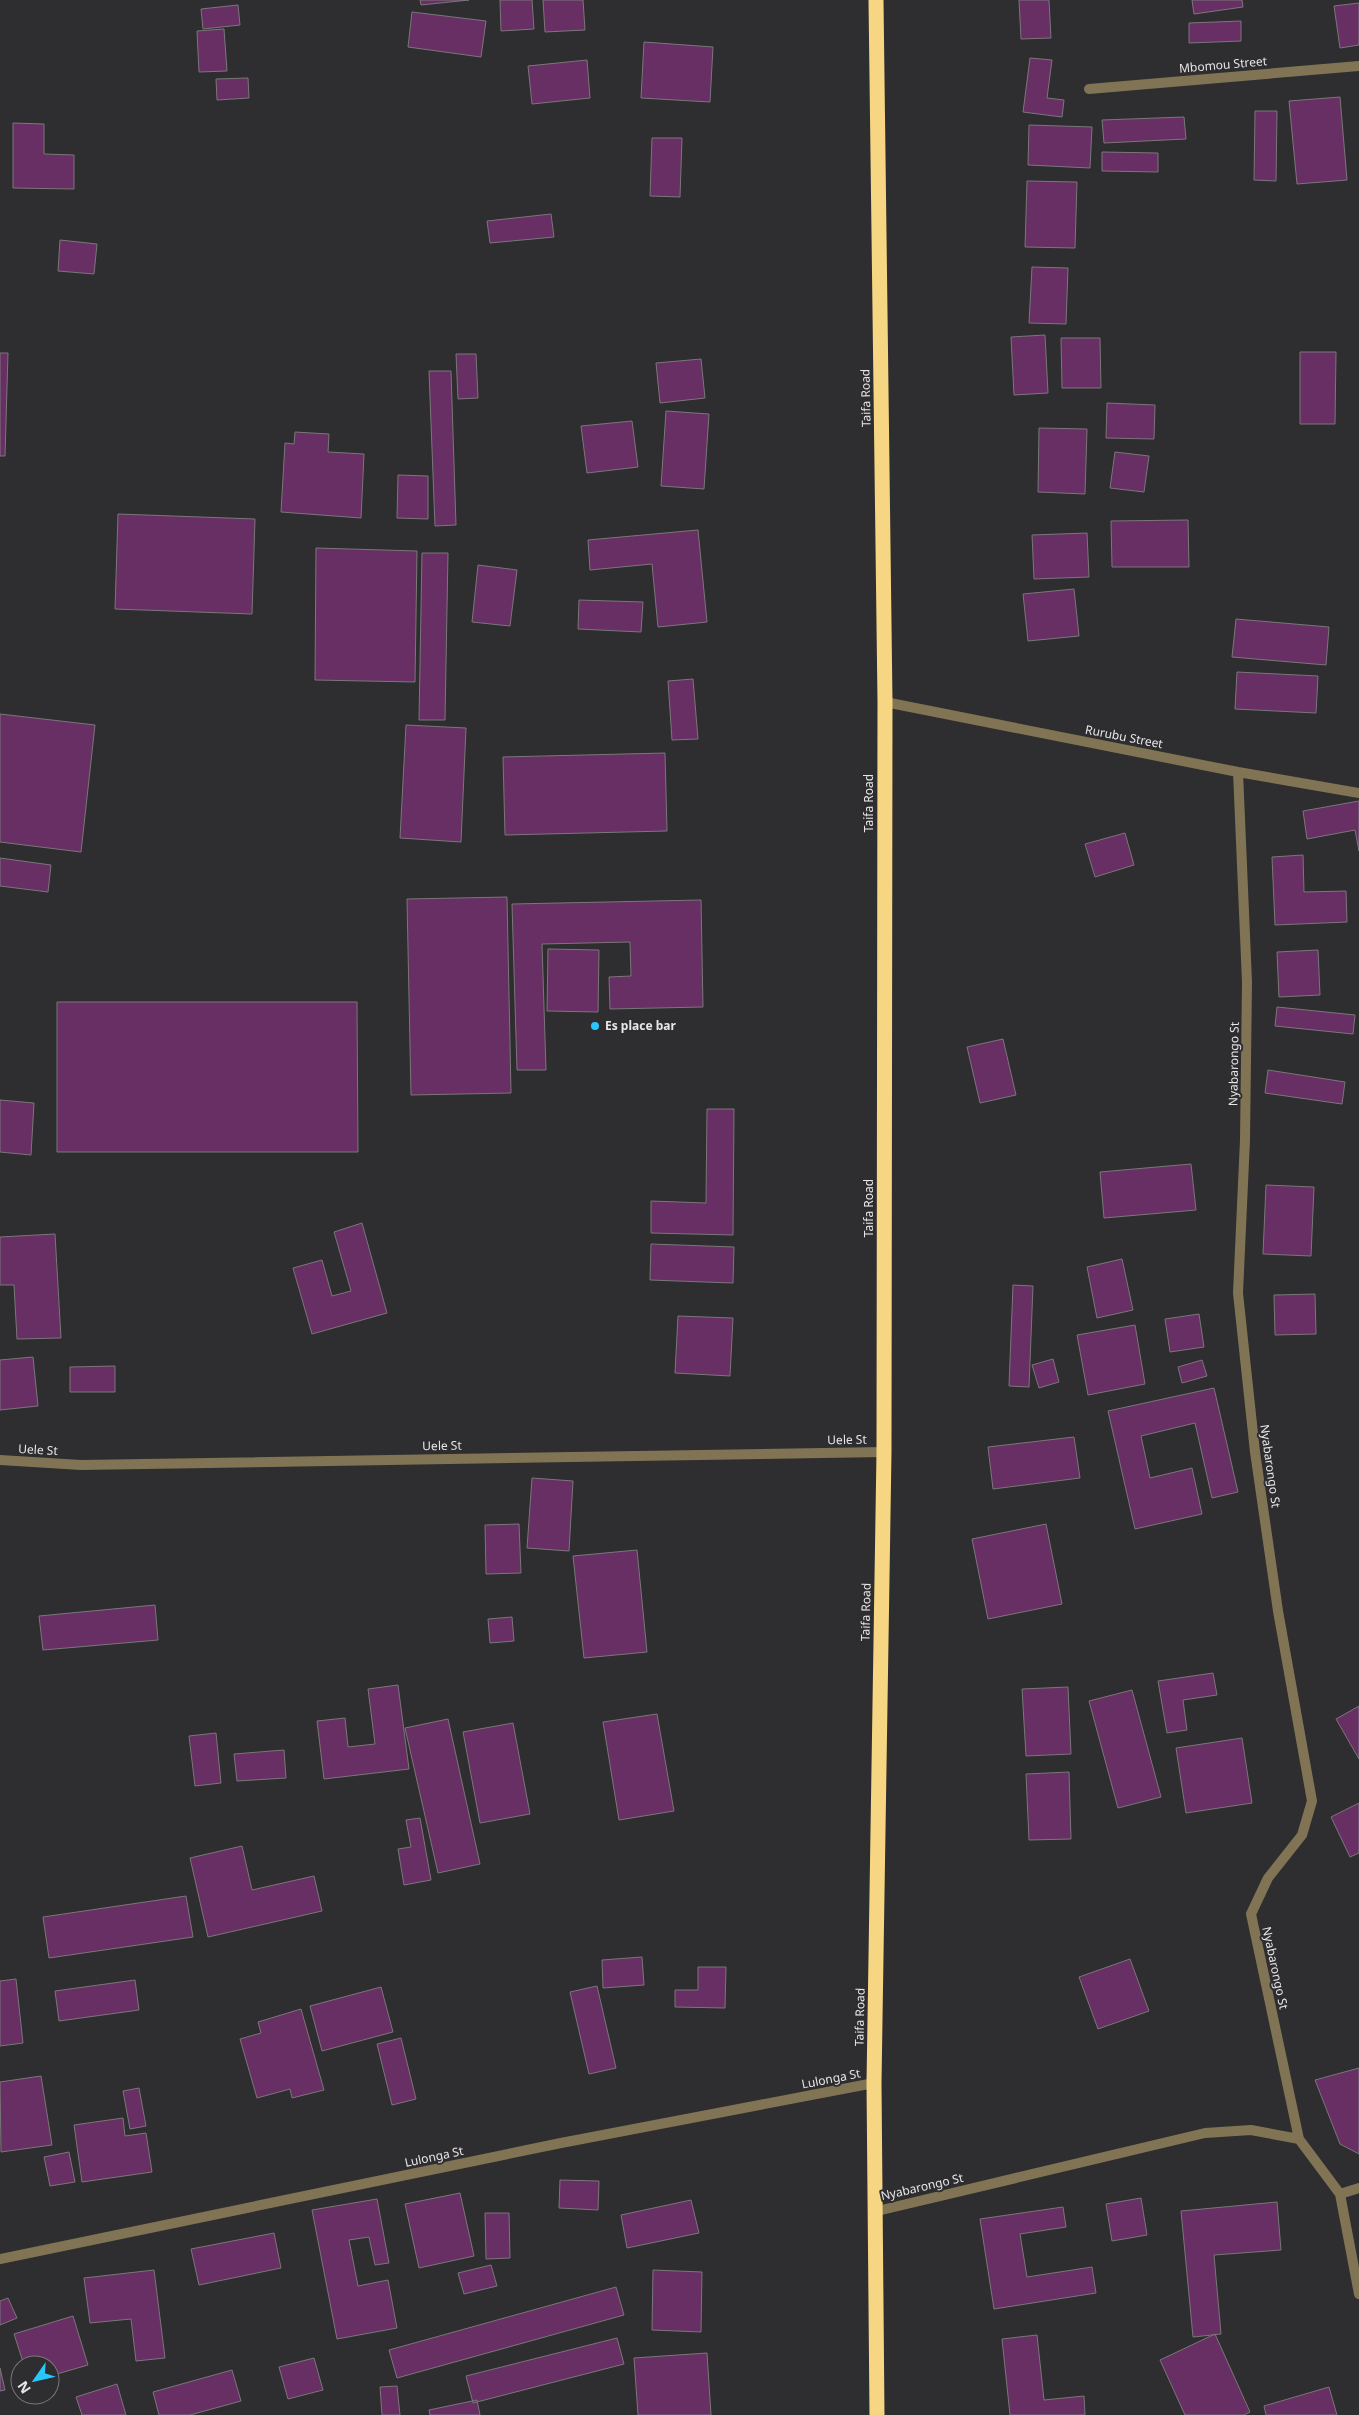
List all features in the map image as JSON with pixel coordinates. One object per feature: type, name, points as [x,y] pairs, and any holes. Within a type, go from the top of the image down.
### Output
[{"type":"highway","name":"Taifa Road","points":[[876,0],[884,702],[884,1452],[873,2212],[877,2415]]},
{"type":"street","name":"Mbomou Street","points":[[1089,89],[1359,66]]},
{"type":"street","name":"Rurubu Street","points":[[884,702],[1238,772],[1359,793]]},
{"type":"street","name":"Nyabarongo St","points":[[1238,772],[1247,982],[1245,1140],[1238,1294],[1255,1452],[1274,1583],[1312,1801],[1302,1835],[1268,1878],[1251,1914],[1299,2139],[1340,2194],[1359,2294]]},
{"type":"street","name":"Uele St","points":[[0,1460],[82,1465],[884,1452]]},
{"type":"street","name":"Lulonga St","points":[[0,2259],[561,2143],[874,2083]]},
{"type":"street","name":"Nyabarongo St","points":[[873,2212],[1205,2133],[1252,2130],[1299,2139]]},
{"type":"street","points":[[1340,2194],[1359,2188]]},
{"type":"building","points":[[420,0],[469,0],[421,5]]},
{"type":"building","points":[[500,0],[532,0],[534,29],[501,31]]},
{"type":"building","points":[[543,0],[583,0],[585,30],[545,32]]},
{"type":"building","points":[[1019,0],[1049,0],[1051,38],[1021,39]]},
{"type":"building","points":[[1192,0],[1242,0],[1243,7],[1194,14]]},
{"type":"building","points":[[1359,3],[1359,45],[1340,48],[1334,6]]},
{"type":"building","points":[[238,5],[240,25],[203,29],[201,9]]},
{"type":"building","points":[[412,12],[486,21],[481,57],[408,47]]},
{"type":"building","points":[[1241,21],[1241,41],[1189,43],[1189,23]]},
{"type":"building","points":[[224,29],[227,71],[199,72],[197,31]]},
{"type":"building","points":[[644,42],[713,47],[710,102],[641,98]]},
{"type":"building","points":[[1030,58],[1052,60],[1047,98],[1064,100],[1062,117],[1023,112]]},
{"type":"building","points":[[587,60],[590,98],[532,104],[528,66]]},
{"type":"building","points":[[248,78],[249,98],[217,100],[216,79]]},
{"type":"building","points":[[1340,97],[1347,180],[1297,184],[1289,101]]},
{"type":"building","points":[[1255,111],[1277,111],[1276,181],[1254,180]]},
{"type":"building","points":[[1184,117],[1186,139],[1104,143],[1102,120]]},
{"type":"building","points":[[13,123],[44,124],[44,154],[74,155],[74,189],[13,188]]},
{"type":"building","points":[[1029,125],[1092,127],[1090,168],[1028,165]]},
{"type":"building","points":[[652,138],[682,138],[680,197],[650,196]]},
{"type":"building","points":[[1102,152],[1158,153],[1158,172],[1102,171]]},
{"type":"building","points":[[1027,181],[1077,182],[1075,248],[1025,247]]},
{"type":"building","points":[[551,214],[554,237],[490,243],[487,221]]},
{"type":"building","points":[[60,240],[97,244],[94,274],[58,271]]},
{"type":"building","points":[[1032,267],[1068,268],[1066,324],[1029,323]]},
{"type":"building","points":[[1045,335],[1048,393],[1014,395],[1011,337]]},
{"type":"building","points":[[1061,338],[1100,338],[1101,388],[1062,388]]},
{"type":"building","points":[[1300,352],[1336,352],[1335,424],[1300,424]]},
{"type":"building","points":[[0,353],[8,353],[5,456],[0,456]]},
{"type":"building","points":[[456,354],[476,354],[478,398],[458,399]]},
{"type":"building","points":[[701,359],[705,398],[660,403],[656,363]]},
{"type":"building","points":[[429,371],[451,371],[456,525],[435,526]]},
{"type":"building","points":[[1107,403],[1155,405],[1154,439],[1106,438]]},
{"type":"building","points":[[666,411],[709,414],[704,489],[661,486]]},
{"type":"building","points":[[632,421],[638,467],[587,473],[581,426]]},
{"type":"building","points":[[1039,428],[1087,429],[1085,494],[1038,492]]},
{"type":"building","points":[[295,432],[329,434],[328,452],[364,454],[361,518],[281,512],[285,443],[294,444]]},
{"type":"building","points":[[1115,452],[1149,456],[1144,492],[1110,488]]},
{"type":"building","points":[[398,475],[428,476],[428,519],[397,518]]},
{"type":"building","points":[[118,514],[255,519],[252,614],[115,609]]},
{"type":"building","points":[[1188,520],[1189,567],[1112,567],[1111,521]]},
{"type":"building","points":[[698,530],[707,622],[658,627],[652,564],[590,570],[588,540]]},
{"type":"building","points":[[1087,533],[1089,577],[1034,579],[1032,535]]},
{"type":"building","points":[[316,548],[417,551],[415,682],[315,680]]},
{"type":"building","points":[[422,553],[448,553],[445,720],[419,720]]},
{"type":"building","points":[[478,565],[517,570],[510,626],[472,622]]},
{"type":"building","points":[[1074,589],[1079,636],[1028,641],[1023,594]]},
{"type":"building","points":[[579,600],[643,602],[641,632],[578,629]]},
{"type":"building","points":[[1236,619],[1329,627],[1326,665],[1232,657]]},
{"type":"building","points":[[1237,672],[1318,676],[1316,713],[1235,709]]},
{"type":"building","points":[[693,679],[698,739],[672,740],[668,681]]},
{"type":"building","points":[[0,714],[95,725],[81,852],[0,842]]},
{"type":"building","points":[[406,725],[466,728],[461,842],[400,838]]},
{"type":"building","points":[[665,753],[667,831],[505,835],[503,757]]},
{"type":"building","points":[[1359,801],[1359,851],[1355,830],[1307,839],[1303,811]]},
{"type":"building","points":[[1125,833],[1134,865],[1095,877],[1085,844]]},
{"type":"building","points":[[1303,855],[1304,892],[1346,891],[1347,922],[1275,925],[1272,857]]},
{"type":"building","points":[[0,858],[51,865],[48,892],[0,886]]},
{"type":"building","points":[[507,897],[511,1093],[411,1095],[407,899]]},
{"type":"building","points":[[701,900],[703,1007],[610,1009],[609,977],[631,976],[630,942],[542,944],[546,1070],[517,1070],[512,904]]},
{"type":"building","points":[[548,949],[599,950],[598,1012],[547,1011]]},
{"type":"building","points":[[1318,950],[1320,995],[1279,997],[1277,952]]},
{"type":"building","points":[[57,1002],[357,1002],[358,1152],[57,1152]]},
{"type":"building","points":[[1277,1007],[1355,1015],[1353,1034],[1275,1026]]},
{"type":"building","points":[[1003,1039],[1016,1095],[980,1103],[967,1047]]},
{"type":"building","points":[[1268,1070],[1345,1082],[1342,1104],[1265,1093]]},
{"type":"building","points":[[0,1100],[34,1103],[31,1155],[0,1152]]},
{"type":"building","points":[[707,1109],[734,1109],[733,1235],[651,1233],[651,1201],[706,1203]]},
{"type":"building","points":[[1191,1164],[1196,1210],[1104,1218],[1100,1172]]},
{"type":"building","points":[[1266,1185],[1314,1187],[1311,1256],[1263,1254]]},
{"type":"building","points":[[362,1223],[387,1313],[312,1334],[293,1268],[322,1260],[332,1296],[351,1291],[334,1232]]},
{"type":"building","points":[[55,1234],[61,1338],[17,1339],[14,1285],[0,1285],[0,1237]]},
{"type":"building","points":[[651,1244],[734,1247],[733,1283],[650,1280]]},
{"type":"building","points":[[1122,1259],[1133,1310],[1097,1318],[1087,1267]]},
{"type":"building","points":[[1013,1285],[1033,1286],[1029,1387],[1009,1386]]},
{"type":"building","points":[[1315,1294],[1316,1334],[1275,1335],[1274,1295]]},
{"type":"building","points":[[1199,1314],[1204,1347],[1170,1352],[1165,1319]]},
{"type":"building","points":[[678,1316],[733,1318],[730,1376],[675,1373]]},
{"type":"building","points":[[1135,1325],[1145,1384],[1088,1395],[1077,1335]]},
{"type":"building","points":[[33,1357],[38,1406],[0,1410],[0,1360]]},
{"type":"building","points":[[1053,1359],[1059,1382],[1039,1388],[1032,1365]]},
{"type":"building","points":[[1202,1360],[1207,1376],[1182,1383],[1178,1367]]},
{"type":"building","points":[[115,1366],[115,1392],[70,1392],[70,1367]]},
{"type":"building","points":[[1214,1388],[1238,1492],[1212,1498],[1195,1423],[1141,1436],[1150,1478],[1192,1468],[1202,1514],[1135,1529],[1108,1411]]},
{"type":"building","points":[[1074,1437],[1080,1478],[993,1489],[988,1447]]},
{"type":"building","points":[[532,1478],[573,1481],[569,1551],[527,1548]]},
{"type":"building","points":[[519,1524],[521,1573],[486,1574],[485,1525]]},
{"type":"building","points":[[1046,1524],[1062,1604],[988,1619],[972,1539]]},
{"type":"building","points":[[637,1550],[647,1652],[584,1658],[573,1556]]},
{"type":"building","points":[[155,1605],[158,1640],[43,1650],[39,1616]]},
{"type":"building","points":[[512,1617],[514,1641],[490,1643],[488,1619]]},
{"type":"building","points":[[1213,1673],[1217,1695],[1183,1700],[1187,1730],[1167,1733],[1158,1681]]},
{"type":"building","points":[[398,1685],[409,1769],[324,1779],[317,1721],[345,1718],[348,1747],[375,1744],[368,1689]]},
{"type":"building","points":[[1068,1687],[1071,1754],[1026,1756],[1022,1689]]},
{"type":"building","points":[[1132,1690],[1161,1797],[1118,1808],[1089,1701]]},
{"type":"building","points":[[1359,1706],[1359,1759],[1336,1719]]},
{"type":"building","points":[[657,1714],[674,1811],[619,1820],[603,1722]]},
{"type":"building","points":[[448,1719],[480,1864],[438,1873],[405,1728]]},
{"type":"building","points":[[513,1723],[530,1814],[480,1823],[463,1732]]},
{"type":"building","points":[[216,1733],[221,1783],[195,1786],[189,1736]]},
{"type":"building","points":[[1242,1738],[1252,1803],[1186,1813],[1176,1748]]},
{"type":"building","points":[[284,1750],[286,1778],[237,1781],[234,1754]]},
{"type":"building","points":[[1069,1772],[1071,1839],[1029,1840],[1026,1774]]},
{"type":"building","points":[[1359,1803],[1359,1853],[1350,1857],[1331,1817]]},
{"type":"building","points":[[420,1818],[431,1880],[404,1885],[398,1849],[411,1847],[406,1820]]},
{"type":"building","points":[[242,1846],[252,1890],[314,1876],[322,1911],[208,1937],[190,1858]]},
{"type":"building","points":[[186,1896],[193,1937],[49,1958],[43,1917]]},
{"type":"building","points":[[642,1957],[644,1985],[603,1988],[602,1960]]},
{"type":"building","points":[[1130,1959],[1149,2011],[1098,2029],[1079,1977]]},
{"type":"building","points":[[698,1967],[726,1967],[725,2008],[675,2007],[675,1990],[698,1990]]},
{"type":"building","points":[[16,1979],[23,2043],[0,2046],[0,1981]]},
{"type":"building","points":[[135,1980],[139,2010],[59,2021],[55,1991]]},
{"type":"building","points":[[597,1986],[616,2068],[589,2074],[570,1992]]},
{"type":"building","points":[[381,1987],[393,2032],[322,2051],[310,2006]]},
{"type":"building","points":[[301,2009],[324,2090],[292,2098],[290,2089],[257,2098],[240,2039],[261,2033],[258,2022]]},
{"type":"building","points":[[401,2038],[416,2099],[392,2105],[377,2044]]},
{"type":"building","points":[[1359,2068],[1359,2154],[1340,2144],[1315,2080]]},
{"type":"building","points":[[41,2076],[52,2145],[1,2152],[0,2082]]},
{"type":"building","points":[[139,2088],[146,2126],[130,2129],[123,2091]]},
{"type":"building","points":[[123,2118],[125,2136],[146,2133],[152,2172],[82,2182],[74,2125]]},
{"type":"building","points":[[69,2152],[75,2182],[50,2186],[44,2157]]},
{"type":"building","points":[[560,2180],[599,2181],[598,2210],[559,2208]]},
{"type":"building","points":[[460,2193],[474,2256],[419,2268],[405,2204]]},
{"type":"building","points":[[1141,2198],[1147,2235],[1112,2241],[1106,2204]]},
{"type":"building","points":[[377,2199],[389,2263],[375,2265],[369,2237],[349,2240],[358,2286],[388,2280],[397,2328],[337,2339],[312,2210]]},
{"type":"building","points":[[691,2200],[699,2233],[627,2248],[621,2215]]},
{"type":"building","points":[[1277,2202],[1281,2250],[1214,2255],[1221,2334],[1193,2337],[1181,2211]]},
{"type":"building","points":[[1063,2207],[1066,2227],[1020,2234],[1027,2277],[1092,2267],[1096,2293],[994,2309],[980,2219]]},
{"type":"building","points":[[485,2213],[509,2213],[510,2258],[486,2259]]},
{"type":"building","points":[[274,2233],[281,2268],[199,2285],[191,2249]]},
{"type":"building","points":[[491,2265],[497,2286],[464,2294],[458,2273]]},
{"type":"building","points":[[154,2270],[165,2358],[136,2361],[131,2319],[90,2323],[84,2278]]},
{"type":"building","points":[[653,2270],[702,2272],[701,2332],[652,2330]]},
{"type":"building","points":[[616,2287],[624,2315],[397,2378],[389,2350]]},
{"type":"building","points":[[8,2298],[17,2318],[0,2325],[0,2301]]},
{"type":"building","points":[[73,2316],[88,2365],[60,2373],[60,2355],[21,2355],[14,2334]]},
{"type":"building","points":[[1215,2334],[1250,2412],[1244,2415],[1185,2415],[1160,2360]]},
{"type":"building","points":[[1037,2335],[1044,2400],[1084,2396],[1085,2415],[1010,2415],[1002,2339]]},
{"type":"building","points":[[617,2338],[624,2364],[473,2403],[466,2376]]},
{"type":"building","points":[[707,2353],[711,2415],[638,2415],[634,2358]]},
{"type":"building","points":[[314,2358],[323,2390],[288,2399],[279,2367]]},
{"type":"building","points":[[0,2368],[5,2390],[0,2391]]},
{"type":"building","points":[[232,2370],[241,2401],[190,2415],[159,2415],[153,2392]]},
{"type":"building","points":[[117,2384],[126,2415],[82,2415],[76,2397]]},
{"type":"building","points":[[397,2386],[400,2415],[382,2415],[380,2387]]},
{"type":"building","points":[[1329,2387],[1337,2415],[1266,2415],[1264,2406]]},
{"type":"building","points":[[477,2400],[480,2415],[430,2415],[429,2410]]},
{"type":"place","name":"Es place bar","points":[[595,1026]]}]
